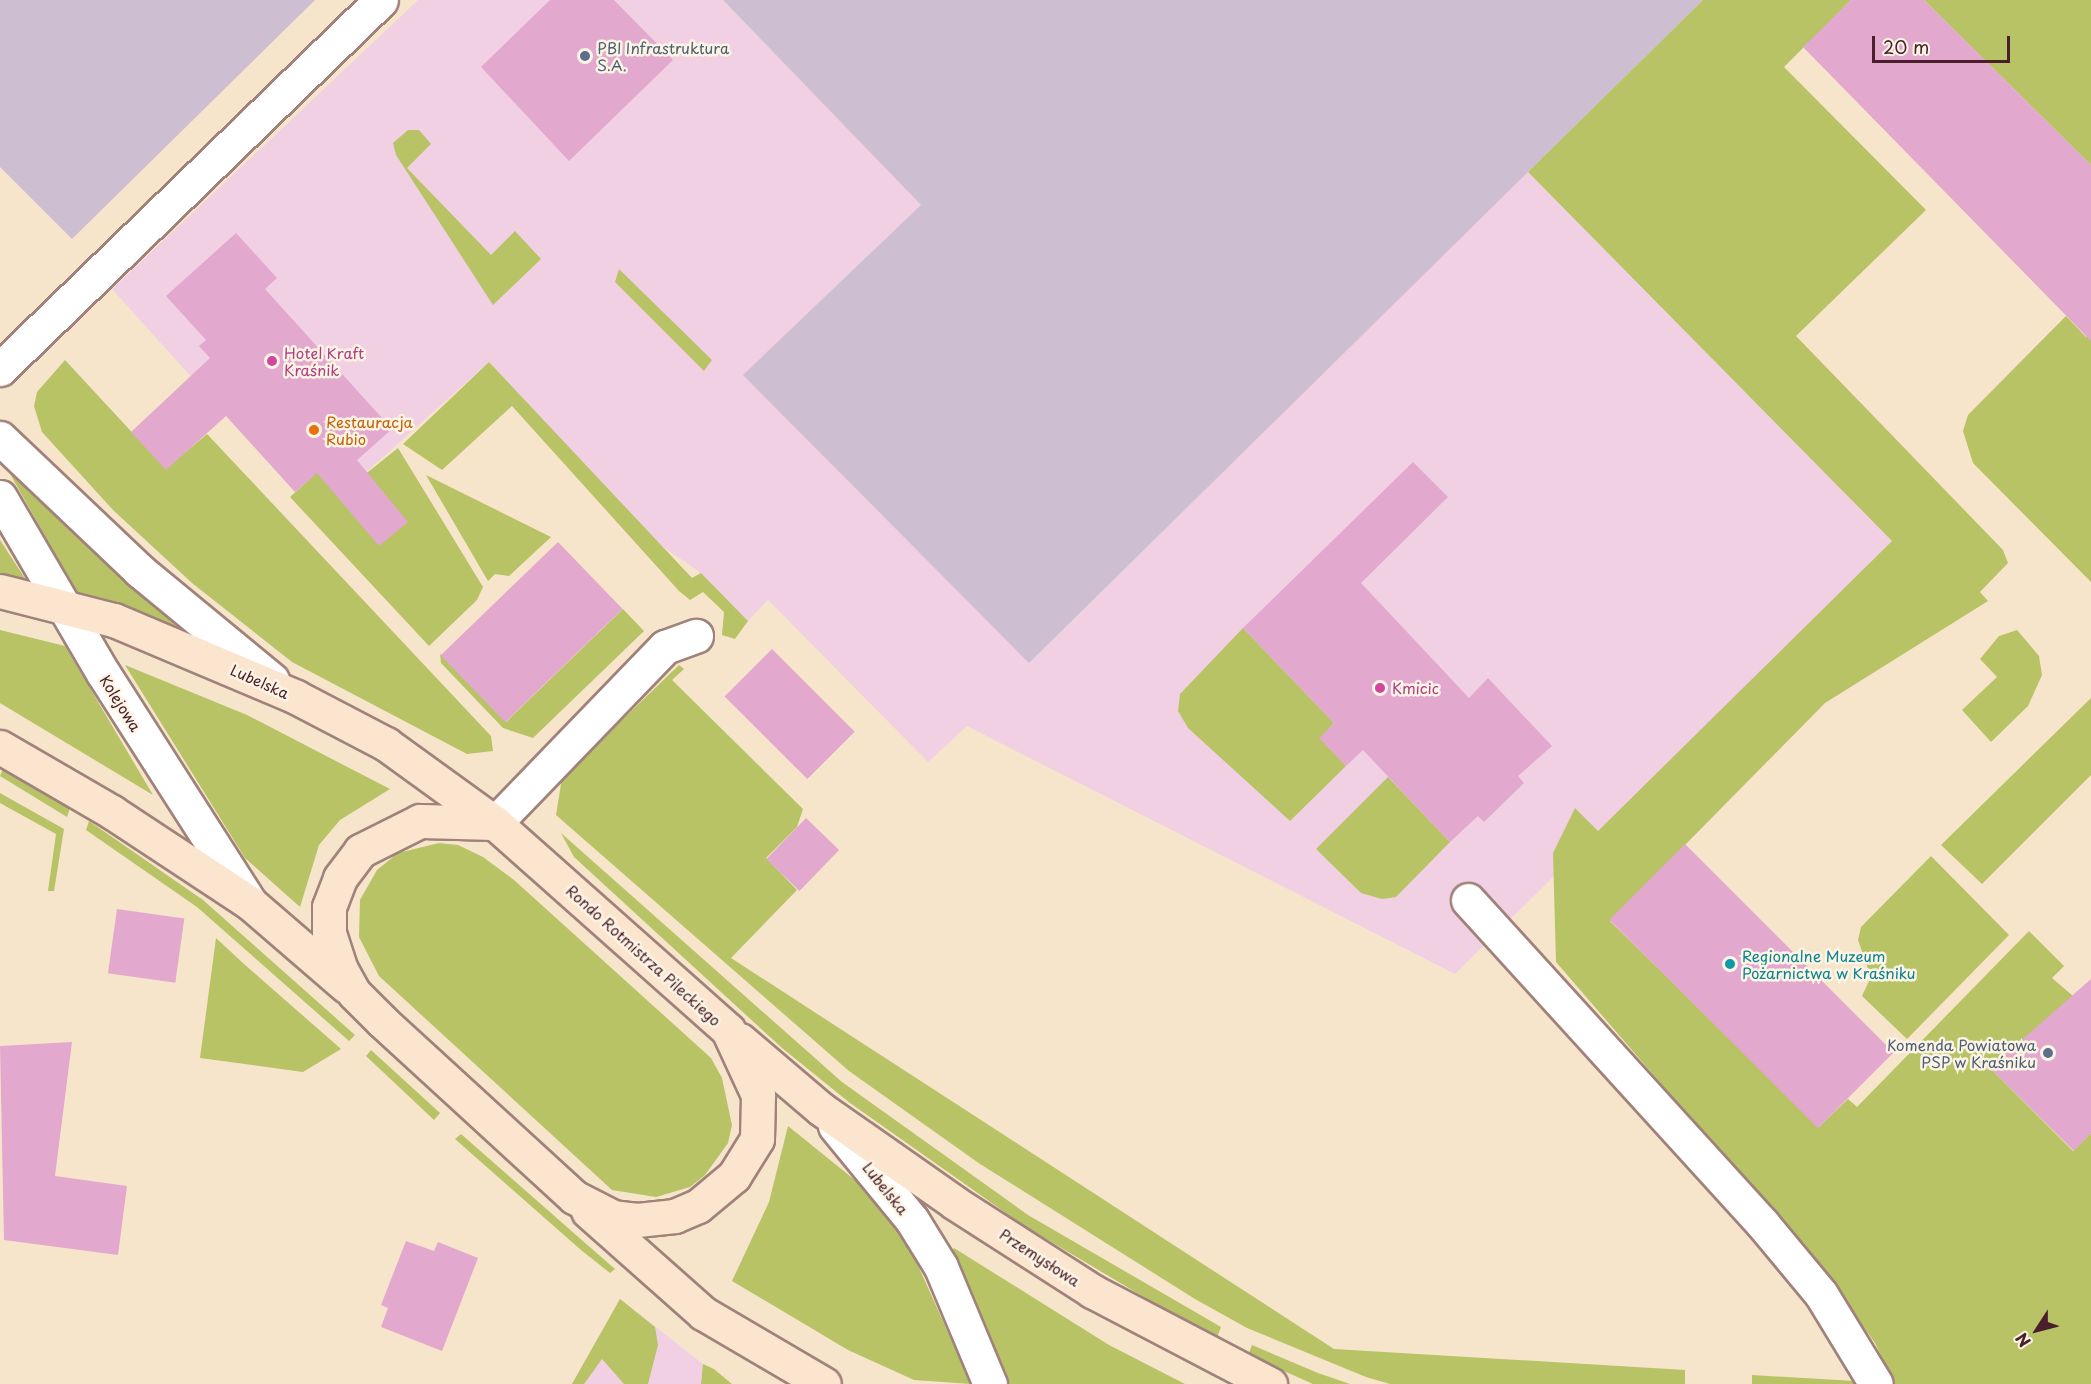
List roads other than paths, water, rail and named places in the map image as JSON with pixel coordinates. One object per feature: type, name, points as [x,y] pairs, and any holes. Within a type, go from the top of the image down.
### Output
[{"type":"main road","name":"Lubelska","points":[[0,591],[64,607],[170,640],[296,697],[386,744],[495,823]]},
{"type":"main road","points":[[0,747],[112,812],[250,903],[354,993]]},
{"type":"main road","name":"Rondo Rotmistrza Pileckiego","points":[[420,821],[495,823],[728,1030],[750,1072],[759,1120],[757,1139],[734,1176],[698,1206],[655,1220],[613,1217],[574,1197],[354,993],[329,933],[329,907],[349,863],[376,839],[420,821]]},
{"type":"main road","name":"Lubelska","points":[[728,1030],[821,1109]]},
{"type":"main road","name":"Przemysłowa","points":[[821,1109],[1092,1291],[1270,1384]]},
{"type":"main road","points":[[574,1197],[680,1296],[816,1382]]},
{"type":"street","points":[[0,369],[381,0]]},
{"type":"street","points":[[0,438],[140,571],[296,697]]},
{"type":"street","name":"Kolejowa","points":[[0,497],[64,607],[250,903]]},
{"type":"street","points":[[495,823],[665,647],[696,636]]},
{"type":"street","points":[[1468,900],[1762,1222],[1828,1304],[1876,1384]]},
{"type":"street","name":"Lubelska","points":[[821,1109],[912,1220],[941,1268],[990,1384]]},
{"type":"place","name":"PBI Infrastruktura S.A.","points":[[585,56]]},
{"type":"place","name":"Hotel Kraft Kraśnik","points":[[272,361]]},
{"type":"place","name":"Restauracja Rubio","points":[[314,430]]},
{"type":"place","name":"Kmicic","points":[[1380,688]]},
{"type":"place","name":"Regionalne Muzeum Pożarnictwa w Kraśniku","points":[[1730,964]]},
{"type":"place","name":"Komenda Powiatowa PSP w Kraśniku","points":[[2048,1053]]}]
